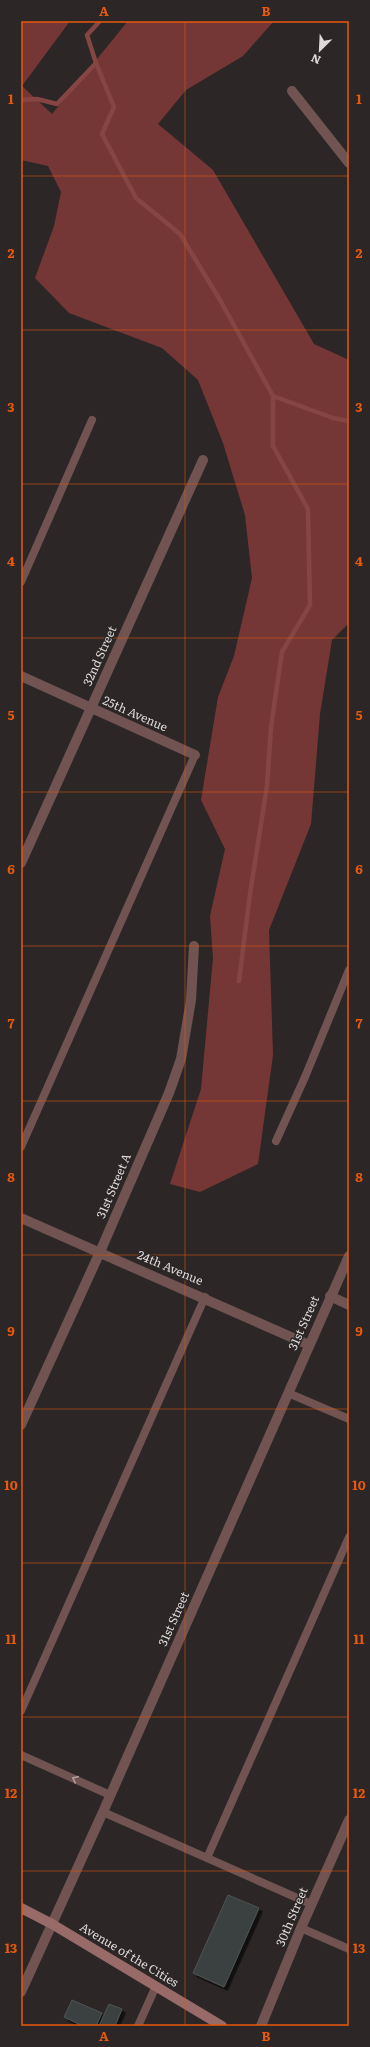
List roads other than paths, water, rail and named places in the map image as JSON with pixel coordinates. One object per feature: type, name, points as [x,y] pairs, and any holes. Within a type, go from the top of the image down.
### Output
[{"type":"main road","name":"Avenue of the Cities","points":[[21,1908],[52,1924],[222,2026]]},
{"type":"street","points":[[292,91],[349,163]]},
{"type":"street","name":"32nd Street","points":[[21,863],[203,460]]},
{"type":"street","name":"25th Avenue","points":[[21,676],[196,755]]},
{"type":"street","name":"31st Street A","points":[[21,1425],[100,1252],[169,1093],[181,1060],[191,1000],[194,946]]},
{"type":"street","name":"24th Avenue","points":[[21,1218],[205,1297],[309,1344]]},
{"type":"street","name":"31st Street","points":[[21,1992],[103,1812],[349,1256]]},
{"type":"street","points":[[330,1296],[349,1305]]},
{"type":"street","name":"30th Street","points":[[261,2026],[311,1904],[349,1820]]},
{"type":"lane","points":[[21,582],[92,420]]},
{"type":"lane","points":[[21,1147],[196,755]]},
{"type":"lane","points":[[276,1141],[305,1077],[349,970]]},
{"type":"lane","points":[[21,1711],[205,1297]]},
{"type":"lane","points":[[288,1392],[349,1419]]},
{"type":"lane","points":[[207,1858],[349,1537]]},
{"type":"lane","points":[[21,1755],[110,1795]]},
{"type":"lane","points":[[103,1812],[311,1904]]},
{"type":"lane","points":[[301,1928],[349,1950]]},
{"type":"lane","points":[[138,2026],[156,1986]]},
{"type":"waterway","points":[[100,21],[87,35],[96,63],[114,107],[102,134],[136,198],[180,234],[220,300],[273,396],[273,446],[308,509],[310,605],[282,652],[271,727],[267,786],[250,894],[239,981]]},
{"type":"waterway","points":[[21,100],[37,99],[57,104],[96,63]]},
{"type":"waterway","points":[[273,396],[333,418],[349,421]]}]
